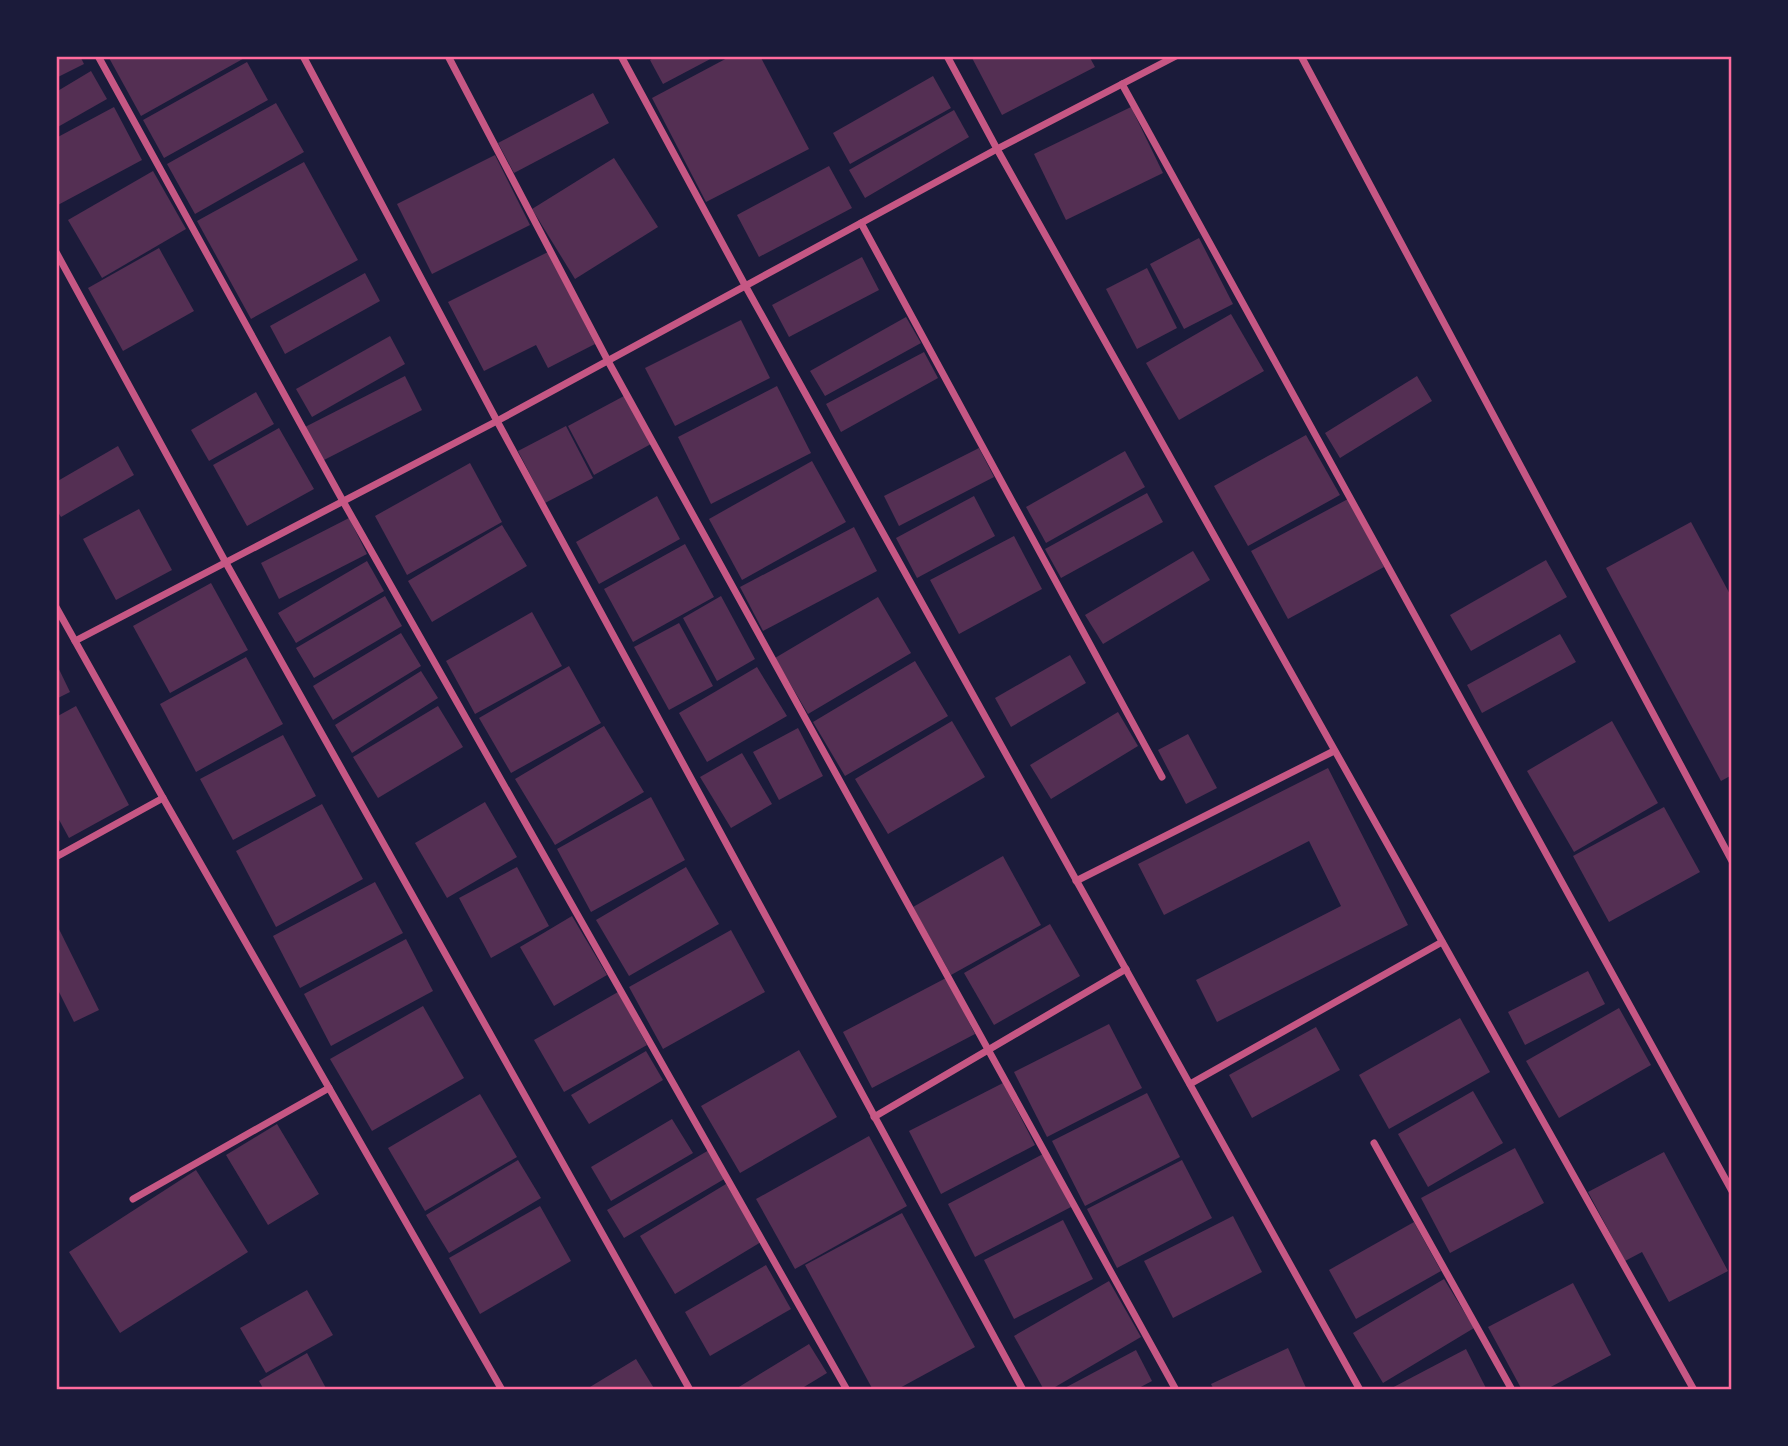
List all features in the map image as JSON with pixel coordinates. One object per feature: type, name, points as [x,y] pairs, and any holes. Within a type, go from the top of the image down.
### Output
[{"type":"street","points":[[99,56],[344,503],[847,1390]]},
{"type":"street","points":[[303,56],[497,421],[1023,1390]]},
{"type":"street","points":[[448,56],[608,361],[1176,1390]]},
{"type":"street","points":[[621,56],[746,287],[1360,1390]]},
{"type":"street","points":[[947,56],[996,149],[1694,1390]]},
{"type":"street","points":[[75,641],[344,503],[996,149],[1176,56]]},
{"type":"street","points":[[1301,56],[1732,861]]},
{"type":"street","points":[[1122,84],[1732,1191]]},
{"type":"street","points":[[861,223],[1162,777]]},
{"type":"street","points":[[56,251],[226,563],[690,1390]]},
{"type":"street","points":[[56,607],[502,1390]]},
{"type":"street","points":[[1076,881],[1334,751]]},
{"type":"street","points":[[56,857],[163,799]]},
{"type":"street","points":[[1190,1084],[1442,942]]},
{"type":"street","points":[[874,1117],[1126,968]]},
{"type":"street","points":[[132,1199],[329,1088]]},
{"type":"street","points":[[1374,1143],[1512,1390]]},
{"type":"building","points":[[56,56],[80,56],[84,64],[56,78]]},
{"type":"building","points":[[108,56],[248,56],[141,116]]},
{"type":"building","points":[[657,56],[716,56],[663,84],[650,60]]},
{"type":"building","points":[[731,56],[760,56],[809,149],[706,202],[652,98]]},
{"type":"building","points":[[971,56],[1089,56],[1095,67],[1002,115]]},
{"type":"building","points":[[247,62],[268,100],[164,158],[143,120]]},
{"type":"building","points":[[91,71],[107,99],[56,128],[56,92]]},
{"type":"building","points":[[933,76],[951,108],[850,164],[833,133]]},
{"type":"building","points":[[593,93],[609,123],[514,173],[498,143]]},
{"type":"building","points":[[276,103],[304,152],[195,214],[167,164]]},
{"type":"building","points":[[114,107],[142,160],[56,206],[56,138]]},
{"type":"building","points":[[1131,107],[1163,173],[1066,220],[1034,154]]},
{"type":"building","points":[[954,110],[969,137],[865,198],[849,170]]},
{"type":"building","points":[[495,155],[530,225],[432,274],[397,204]]},
{"type":"building","points":[[614,158],[658,227],[575,279],[532,209]]},
{"type":"building","points":[[304,162],[358,260],[251,319],[197,221]]},
{"type":"building","points":[[829,166],[852,208],[759,257],[737,215]]},
{"type":"building","points":[[153,171],[186,229],[102,278],[68,220]]},
{"type":"building","points":[[1199,238],[1233,304],[1184,329],[1150,264]]},
{"type":"building","points":[[159,248],[194,311],[123,351],[88,288]]},
{"type":"building","points":[[548,252],[595,344],[548,368],[536,345],[484,371],[448,302]]},
{"type":"building","points":[[862,257],[879,290],[789,337],[772,305]]},
{"type":"building","points":[[1147,268],[1177,328],[1137,349],[1106,289]]},
{"type":"building","points":[[365,273],[380,301],[285,354],[270,326]]},
{"type":"building","points":[[1231,314],[1264,371],[1179,420],[1146,363]]},
{"type":"building","points":[[906,317],[921,343],[825,396],[810,371]]},
{"type":"building","points":[[741,320],[770,378],[675,426],[645,368]]},
{"type":"building","points":[[390,336],[405,364],[312,417],[296,389]]},
{"type":"building","points":[[924,352],[938,378],[841,432],[826,404]]},
{"type":"building","points":[[405,376],[422,410],[322,461],[305,427]]},
{"type":"building","points":[[1417,376],[1432,401],[1340,458],[1325,433]]},
{"type":"building","points":[[777,386],[811,453],[711,504],[678,437]]},
{"type":"building","points":[[256,392],[274,424],[209,461],[191,430]]},
{"type":"building","points":[[624,396],[651,444],[594,475],[568,426]]},
{"type":"building","points":[[566,426],[593,478],[545,503],[518,451]]},
{"type":"building","points":[[279,428],[314,489],[247,526],[213,465]]},
{"type":"building","points":[[1306,435],[1340,495],[1248,546],[1214,486]]},
{"type":"building","points":[[118,446],[134,475],[61,517],[56,509],[56,482]]},
{"type":"building","points":[[979,448],[994,477],[899,526],[884,496]]},
{"type":"building","points":[[1125,451],[1145,487],[1046,543],[1026,507]]},
{"type":"building","points":[[812,461],[846,522],[742,580],[709,519]]},
{"type":"building","points":[[470,463],[502,522],[407,575],[375,516]]},
{"type":"building","points":[[1147,493],[1163,522],[1061,578],[1045,549]]},
{"type":"building","points":[[657,496],[680,539],[599,584],[576,542]]},
{"type":"building","points":[[974,496],[995,536],[917,578],[896,538]]},
{"type":"building","points":[[1348,499],[1384,567],[1288,619],[1251,551]]},
{"type":"building","points":[[139,509],[172,570],[116,600],[83,539]]},
{"type":"building","points":[[349,518],[367,554],[279,599],[261,563]]},
{"type":"building","points":[[1691,522],[1732,598],[1732,775],[1721,781],[1606,568]]},
{"type":"building","points":[[502,525],[527,566],[432,622],[408,581]]},
{"type":"building","points":[[854,527],[877,571],[763,631],[740,587]]},
{"type":"building","points":[[1014,536],[1042,589],[959,634],[930,580]]},
{"type":"building","points":[[685,544],[714,597],[633,642],[604,589]]},
{"type":"building","points":[[1193,551],[1210,580],[1103,644],[1085,615]]},
{"type":"building","points":[[1546,560],[1567,597],[1471,651],[1450,615]]},
{"type":"building","points":[[367,561],[384,591],[296,643],[278,613]]},
{"type":"building","points":[[211,583],[248,650],[170,693],[133,626]]},
{"type":"building","points":[[385,596],[402,626],[314,678],[296,648]]},
{"type":"building","points":[[721,596],[755,659],[717,681],[683,618]]},
{"type":"building","points":[[878,597],[911,653],[808,714],[775,658]]},
{"type":"building","points":[[532,612],[562,666],[475,714],[446,661]]},
{"type":"building","points":[[679,623],[713,686],[669,710],[634,647]]},
{"type":"building","points":[[401,633],[421,666],[333,720],[313,686]]},
{"type":"building","points":[[1560,634],[1576,662],[1482,713],[1467,685]]},
{"type":"building","points":[[1070,655],[1086,683],[1011,727],[995,698]]},
{"type":"building","points":[[246,657],[283,724],[196,772],[160,704]]},
{"type":"building","points":[[915,661],[948,716],[845,776],[813,722]]},
{"type":"building","points":[[56,663],[70,692],[56,699]]},
{"type":"building","points":[[569,666],[601,723],[511,773],[479,718]]},
{"type":"building","points":[[757,667],[787,716],[707,762],[679,713]]},
{"type":"building","points":[[421,671],[438,698],[352,753],[335,725]]},
{"type":"building","points":[[76,706],[129,805],[69,838],[56,814],[56,717]]},
{"type":"building","points":[[438,706],[463,747],[378,798],[353,757]]},
{"type":"building","points":[[1118,712],[1138,746],[1051,799],[1030,765]]},
{"type":"building","points":[[952,721],[985,777],[888,834],[855,779]]},
{"type":"building","points":[[1612,721],[1658,803],[1574,852],[1527,771]]},
{"type":"building","points":[[604,726],[644,792],[555,845],[515,779]]},
{"type":"building","points":[[798,728],[823,776],[779,800],[753,752]]},
{"type":"building","points":[[1188,734],[1217,788],[1186,804],[1158,750]]},
{"type":"building","points":[[283,735],[316,796],[233,840],[200,779]]},
{"type":"building","points":[[742,753],[772,804],[731,828],[700,777]]},
{"type":"building","points":[[1328,768],[1408,925],[1217,1022],[1196,980],[1341,906],[1309,841],[1164,915],[1138,864]]},
{"type":"building","points":[[651,797],[685,860],[591,912],[557,849]]},
{"type":"building","points":[[485,802],[517,857],[447,898],[415,843]]},
{"type":"building","points":[[322,804],[363,879],[276,927],[236,851]]},
{"type":"building","points":[[1664,807],[1700,872],[1609,922],[1573,856]]},
{"type":"building","points":[[1003,856],[1041,925],[951,975],[913,907]]},
{"type":"building","points":[[517,867],[549,926],[491,958],[459,898]]},
{"type":"building","points":[[686,867],[719,924],[629,976],[596,920]]},
{"type":"building","points":[[375,882],[403,933],[300,988],[273,936]]},
{"type":"building","points":[[572,916],[607,975],[554,1006],[520,947]]},
{"type":"building","points":[[56,923],[99,1010],[74,1022],[56,986]]},
{"type":"building","points":[[1050,924],[1080,976],[994,1025],[964,973]]},
{"type":"building","points":[[731,930],[765,992],[663,1049],[629,987]]},
{"type":"building","points":[[406,939],[433,991],[331,1046],[304,994]]},
{"type":"building","points":[[1588,971],[1605,1004],[1525,1045],[1508,1012]]},
{"type":"building","points":[[946,978],[975,1034],[872,1088],[843,1032]]},
{"type":"building","points":[[618,992],[647,1045],[564,1092],[534,1040]]},
{"type":"building","points":[[423,1006],[464,1078],[372,1131],[330,1059]]},
{"type":"building","points":[[1619,1008],[1651,1065],[1559,1118],[1526,1061]]},
{"type":"building","points":[[1460,1018],[1490,1072],[1389,1129],[1359,1075]]},
{"type":"building","points":[[1109,1024],[1142,1088],[1047,1137],[1014,1072]]},
{"type":"building","points":[[1316,1027],[1340,1070],[1252,1118],[1229,1075]]},
{"type":"building","points":[[799,1050],[837,1117],[740,1173],[701,1106]]},
{"type":"building","points":[[646,1051],[663,1080],[589,1124],[571,1095]]},
{"type":"building","points":[[1003,1083],[1035,1145],[941,1194],[909,1131]]},
{"type":"building","points":[[1473,1091],[1503,1143],[1428,1187],[1398,1134]]},
{"type":"building","points":[[1147,1093],[1180,1157],[1085,1206],[1052,1141]]},
{"type":"building","points":[[480,1094],[517,1157],[425,1211],[388,1148]]},
{"type":"building","points":[[672,1119],[693,1153],[611,1201],[591,1167]]},
{"type":"building","points":[[277,1124],[319,1194],[268,1225],[226,1155]]},
{"type":"building","points":[[869,1136],[907,1206],[795,1269],[756,1199]]},
{"type":"building","points":[[1515,1148],[1544,1203],[1450,1253],[1421,1198]]},
{"type":"building","points":[[709,1150],[726,1178],[624,1238],[607,1210]]},
{"type":"building","points":[[1664,1152],[1728,1271],[1669,1302],[1642,1252],[1625,1261],[1588,1192]]},
{"type":"building","points":[[1043,1154],[1071,1207],[975,1257],[948,1204]]},
{"type":"building","points":[[518,1160],[541,1198],[449,1253],[426,1215]]},
{"type":"building","points":[[1182,1160],[1212,1218],[1117,1268],[1087,1209]]},
{"type":"building","points":[[196,1170],[248,1252],[120,1333],[69,1252]]},
{"type":"building","points":[[726,1184],[761,1242],[675,1294],[640,1236]]},
{"type":"building","points":[[540,1206],[571,1261],[480,1314],[449,1258]]},
{"type":"building","points":[[902,1213],[975,1347],[896,1390],[873,1390],[805,1265]]},
{"type":"building","points":[[1233,1216],[1262,1272],[1173,1318],[1144,1261]]},
{"type":"building","points":[[1063,1220],[1093,1279],[1014,1319],[984,1260]]},
{"type":"building","points":[[1414,1222],[1441,1271],[1356,1319],[1329,1270]]},
{"type":"building","points":[[766,1265],[791,1309],[710,1356],[685,1312]]},
{"type":"building","points":[[1444,1279],[1474,1328],[1383,1383],[1353,1333]]},
{"type":"building","points":[[1109,1281],[1141,1337],[1050,1390],[1044,1390],[1014,1336]]},
{"type":"building","points":[[1573,1283],[1611,1355],[1545,1390],[1522,1390],[1488,1327]]},
{"type":"building","points":[[307,1290],[333,1335],[266,1373],[240,1328]]},
{"type":"building","points":[[809,1344],[827,1373],[799,1390],[734,1390]]},
{"type":"building","points":[[1288,1348],[1307,1390],[1214,1390],[1211,1384]]},
{"type":"building","points":[[1466,1349],[1487,1390],[1388,1390]]},
{"type":"building","points":[[1136,1350],[1152,1381],[1135,1390],[1061,1390]]},
{"type":"building","points":[[307,1353],[327,1390],[264,1390],[259,1381]]},
{"type":"building","points":[[636,1359],[655,1390],[585,1390]]}]
